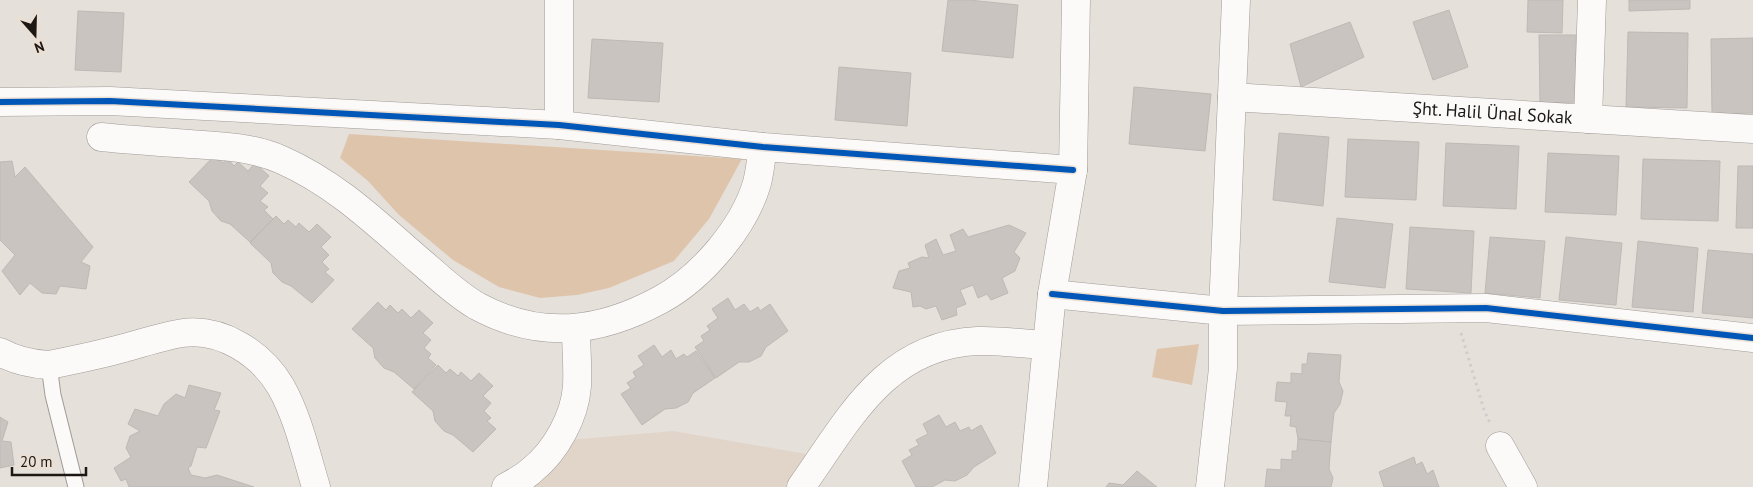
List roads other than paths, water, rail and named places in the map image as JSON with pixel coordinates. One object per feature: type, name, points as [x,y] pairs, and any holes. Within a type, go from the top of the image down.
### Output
[{"type":"street","points":[[559,0],[559,126]]},
{"type":"street","points":[[1033,487],[1052,294],[1073,170],[1076,0]]},
{"type":"street","points":[[1210,487],[1223,368],[1223,311],[1236,0]]},
{"type":"street","points":[[1588,119],[1592,0]]},
{"type":"street","name":"Şht. Halil Ünal Sokak","points":[[1232,97],[1753,129]]},
{"type":"street","points":[[0,102],[110,101],[559,126],[763,147],[1073,170]]},
{"type":"street","points":[[101,137],[247,148],[279,159],[307,172],[335,189],[451,288],[477,306],[513,321],[547,328],[576,328],[605,324],[636,313],[670,295],[699,271],[726,240],[744,213],[756,184],[763,147]]},
{"type":"street","points":[[1052,294],[1223,311],[1486,308],[1753,338]]},
{"type":"street","points":[[506,487],[533,470],[547,454],[564,428],[571,412],[577,388],[576,328]]},
{"type":"street","points":[[0,352],[13,359],[32,364],[49,365],[184,333],[209,335],[234,342],[267,367],[281,386],[291,409],[316,487]]},
{"type":"street","points":[[801,487],[863,399],[888,374],[912,358],[944,346],[977,341],[1046,345]]},
{"type":"street","points":[[1500,446],[1523,487]]},
{"type":"lane","points":[[49,365],[54,395],[76,487]]}]
